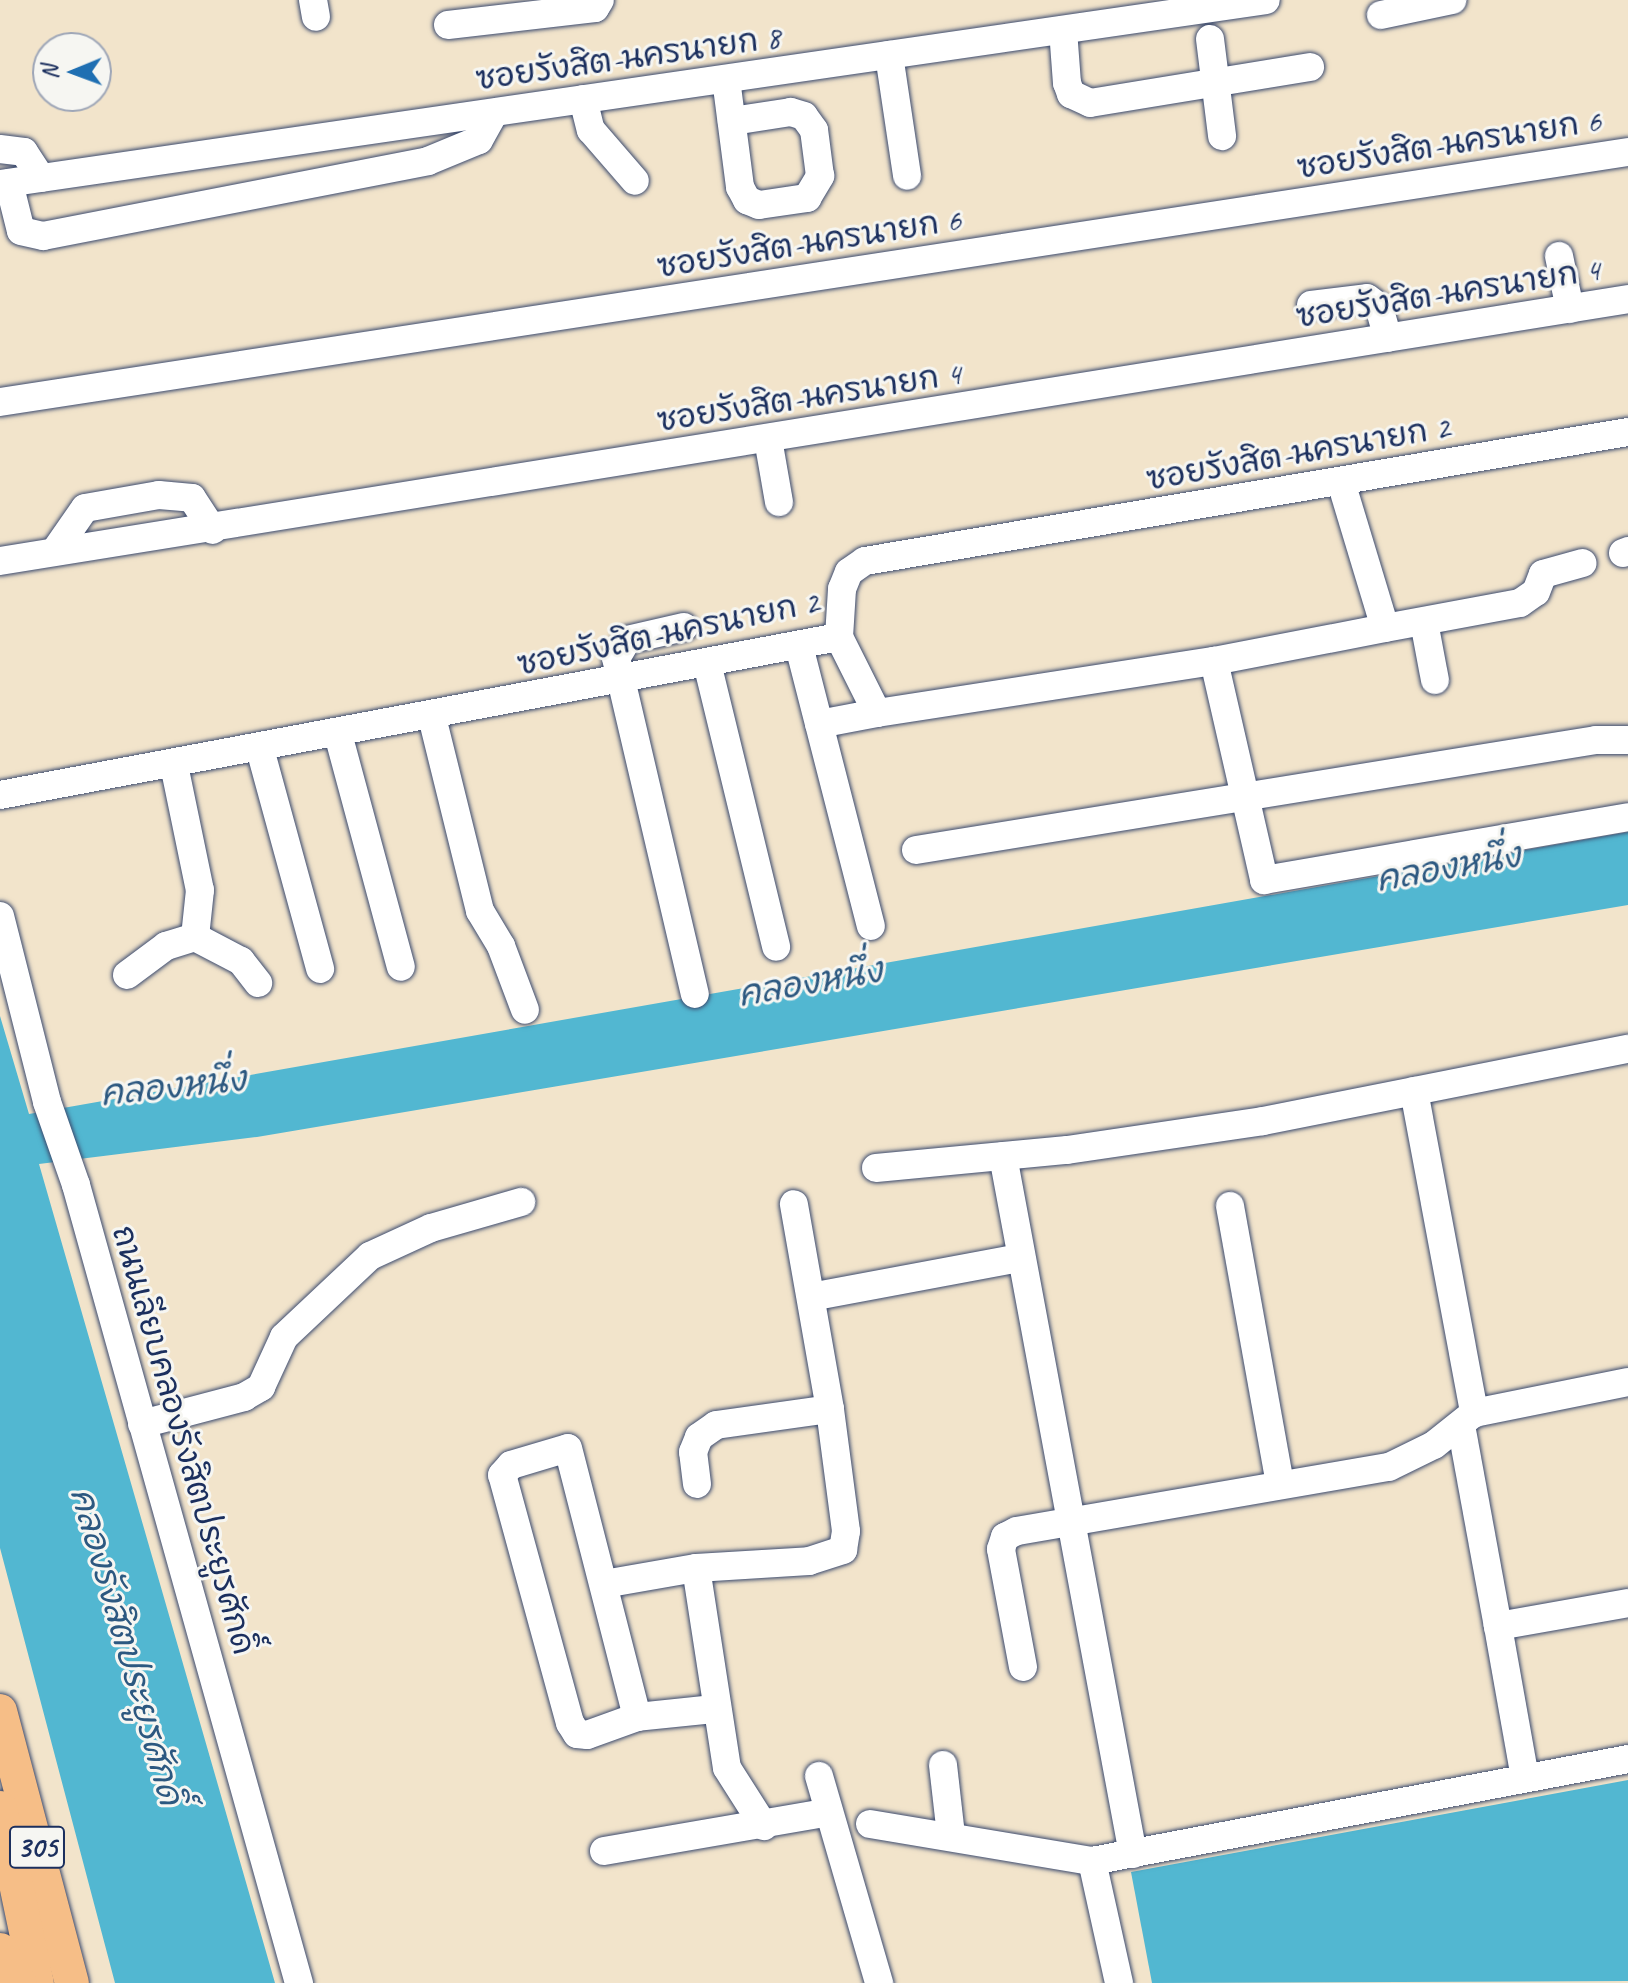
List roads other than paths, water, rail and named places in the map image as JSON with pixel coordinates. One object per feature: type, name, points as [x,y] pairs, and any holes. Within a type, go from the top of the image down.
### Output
[{"type":"main road","name":"305","points":[[0,1711],[72,1983]]},
{"type":"main road","points":[[0,1808],[37,1983]]},
{"type":"main road","points":[[0,1950],[20,1983]]},
{"type":"street","points":[[448,25],[595,8],[600,0]]},
{"type":"street","name":"ซอยรังสิต-นครนายก 8","points":[[5,184],[1266,0]]},
{"type":"street","points":[[1381,15],[1452,0]]},
{"type":"street","points":[[1063,30],[1067,83],[1078,99],[1090,103],[1310,67]]},
{"type":"street","points":[[1210,39],[1218,83],[1222,136]]},
{"type":"street","points":[[889,55],[907,176]]},
{"type":"street","points":[[726,79],[732,121]]},
{"type":"street","points":[[583,99],[600,144],[617,156],[635,181]]},
{"type":"street","points":[[5,184],[21,231],[43,236],[428,161],[479,140],[494,113]]},
{"type":"street","points":[[0,149],[24,152],[41,178]]},
{"type":"street","name":"ซอยรังสิต-นครนายก 6","points":[[0,402],[1628,152]]},
{"type":"street","points":[[1559,256],[1570,309]]},
{"type":"street","points":[[1311,305],[1367,298],[1379,307],[1388,338]]},
{"type":"street","name":"ซอยรังสิต-นครนายก 4","points":[[0,561],[213,530],[1628,299]]},
{"type":"street","name":"ซอยรังสิต-นครนายก 2","points":[[0,795],[432,717],[839,637],[842,589],[849,572],[865,561],[1628,432]]},
{"type":"street","points":[[768,439],[779,502]]},
{"type":"street","points":[[1341,482],[1385,628]]},
{"type":"street","points":[[55,551],[85,508],[159,495],[192,498],[213,530]]},
{"type":"street","points":[[819,724],[1214,661],[1520,603],[1536,592],[1543,574],[1583,563]]},
{"type":"street","points":[[1424,622],[1435,680]]},
{"type":"street","points":[[684,627],[627,640],[618,649],[619,680],[695,994]]},
{"type":"street","points":[[839,637],[877,713]]},
{"type":"street","points":[[799,646],[871,926]]},
{"type":"street","points":[[1214,661],[1261,877],[1267,881],[1628,817]]},
{"type":"street","points":[[707,663],[776,947]]},
{"type":"street","points":[[432,717],[480,911],[501,946],[525,1010]]},
{"type":"street","points":[[338,734],[401,967]]},
{"type":"street","points":[[916,850],[1596,740],[1628,740]]},
{"type":"street","points":[[260,749],[320,969]]},
{"type":"street","points":[[174,765],[200,890],[195,937]]},
{"type":"street","name":"ถนนเลียบคลองรังสิตประยูรศักดิ์","points":[[0,916],[47,1102],[76,1185],[299,1983]]},
{"type":"street","points":[[127,975],[166,946],[195,937],[241,961],[258,983]]},
{"type":"street","points":[[876,1168],[1003,1156],[1263,1121],[1628,1049]]},
{"type":"street","points":[[1414,1091],[1498,1626],[1525,1778]]},
{"type":"street","points":[[1003,1156],[1133,1854]]},
{"type":"street","points":[[142,1424],[244,1397],[261,1387],[284,1337],[370,1256],[431,1228],[521,1202]]},
{"type":"street","points":[[604,1584],[696,1568],[809,1561],[843,1550],[846,1531],[830,1409],[794,1204]]},
{"type":"street","points":[[1230,1206],[1280,1485]]},
{"type":"street","points":[[811,1297],[1020,1258]]},
{"type":"street","points":[[1023,1667],[1001,1549],[1005,1537],[1389,1467],[1434,1445],[1467,1419],[1628,1382]]},
{"type":"street","points":[[697,1484],[693,1452],[699,1437],[716,1425],[830,1409]]},
{"type":"street","points":[[637,1717],[568,1448],[511,1465],[502,1475],[570,1723],[577,1734],[587,1735],[637,1717],[715,1709]]},
{"type":"street","points":[[696,1568],[715,1709],[727,1768],[764,1826]]},
{"type":"street","points":[[1498,1626],[1628,1603]]},
{"type":"street","points":[[870,1824],[951,1835],[1092,1861],[1628,1759]]},
{"type":"street","points":[[943,1765],[951,1835]]},
{"type":"street","points":[[819,1776],[879,1983]]},
{"type":"street","points":[[604,1851],[764,1826],[829,1812]]},
{"type":"street","points":[[1092,1861],[1119,1983]]},
{"type":"water","points":[[1628,832],[1628,905],[257,1137],[39,1164],[275,1983],[115,1983],[0,1548],[0,1016],[29,1114]]},
{"type":"water","points":[[1628,1780],[1628,1981],[1152,1983],[1131,1872]]},
{"type":"water label","name":"คลองหนึ่ง","points":[[1448,867]]},
{"type":"water label","name":"คลองหนึ่ง","points":[[810,982]]},
{"type":"water label","name":"คลองหนึ่ง","points":[[173,1086]]},
{"type":"water label","name":"คลองรังสิตประยูรศักดิ์","points":[[127,1646]]}]
